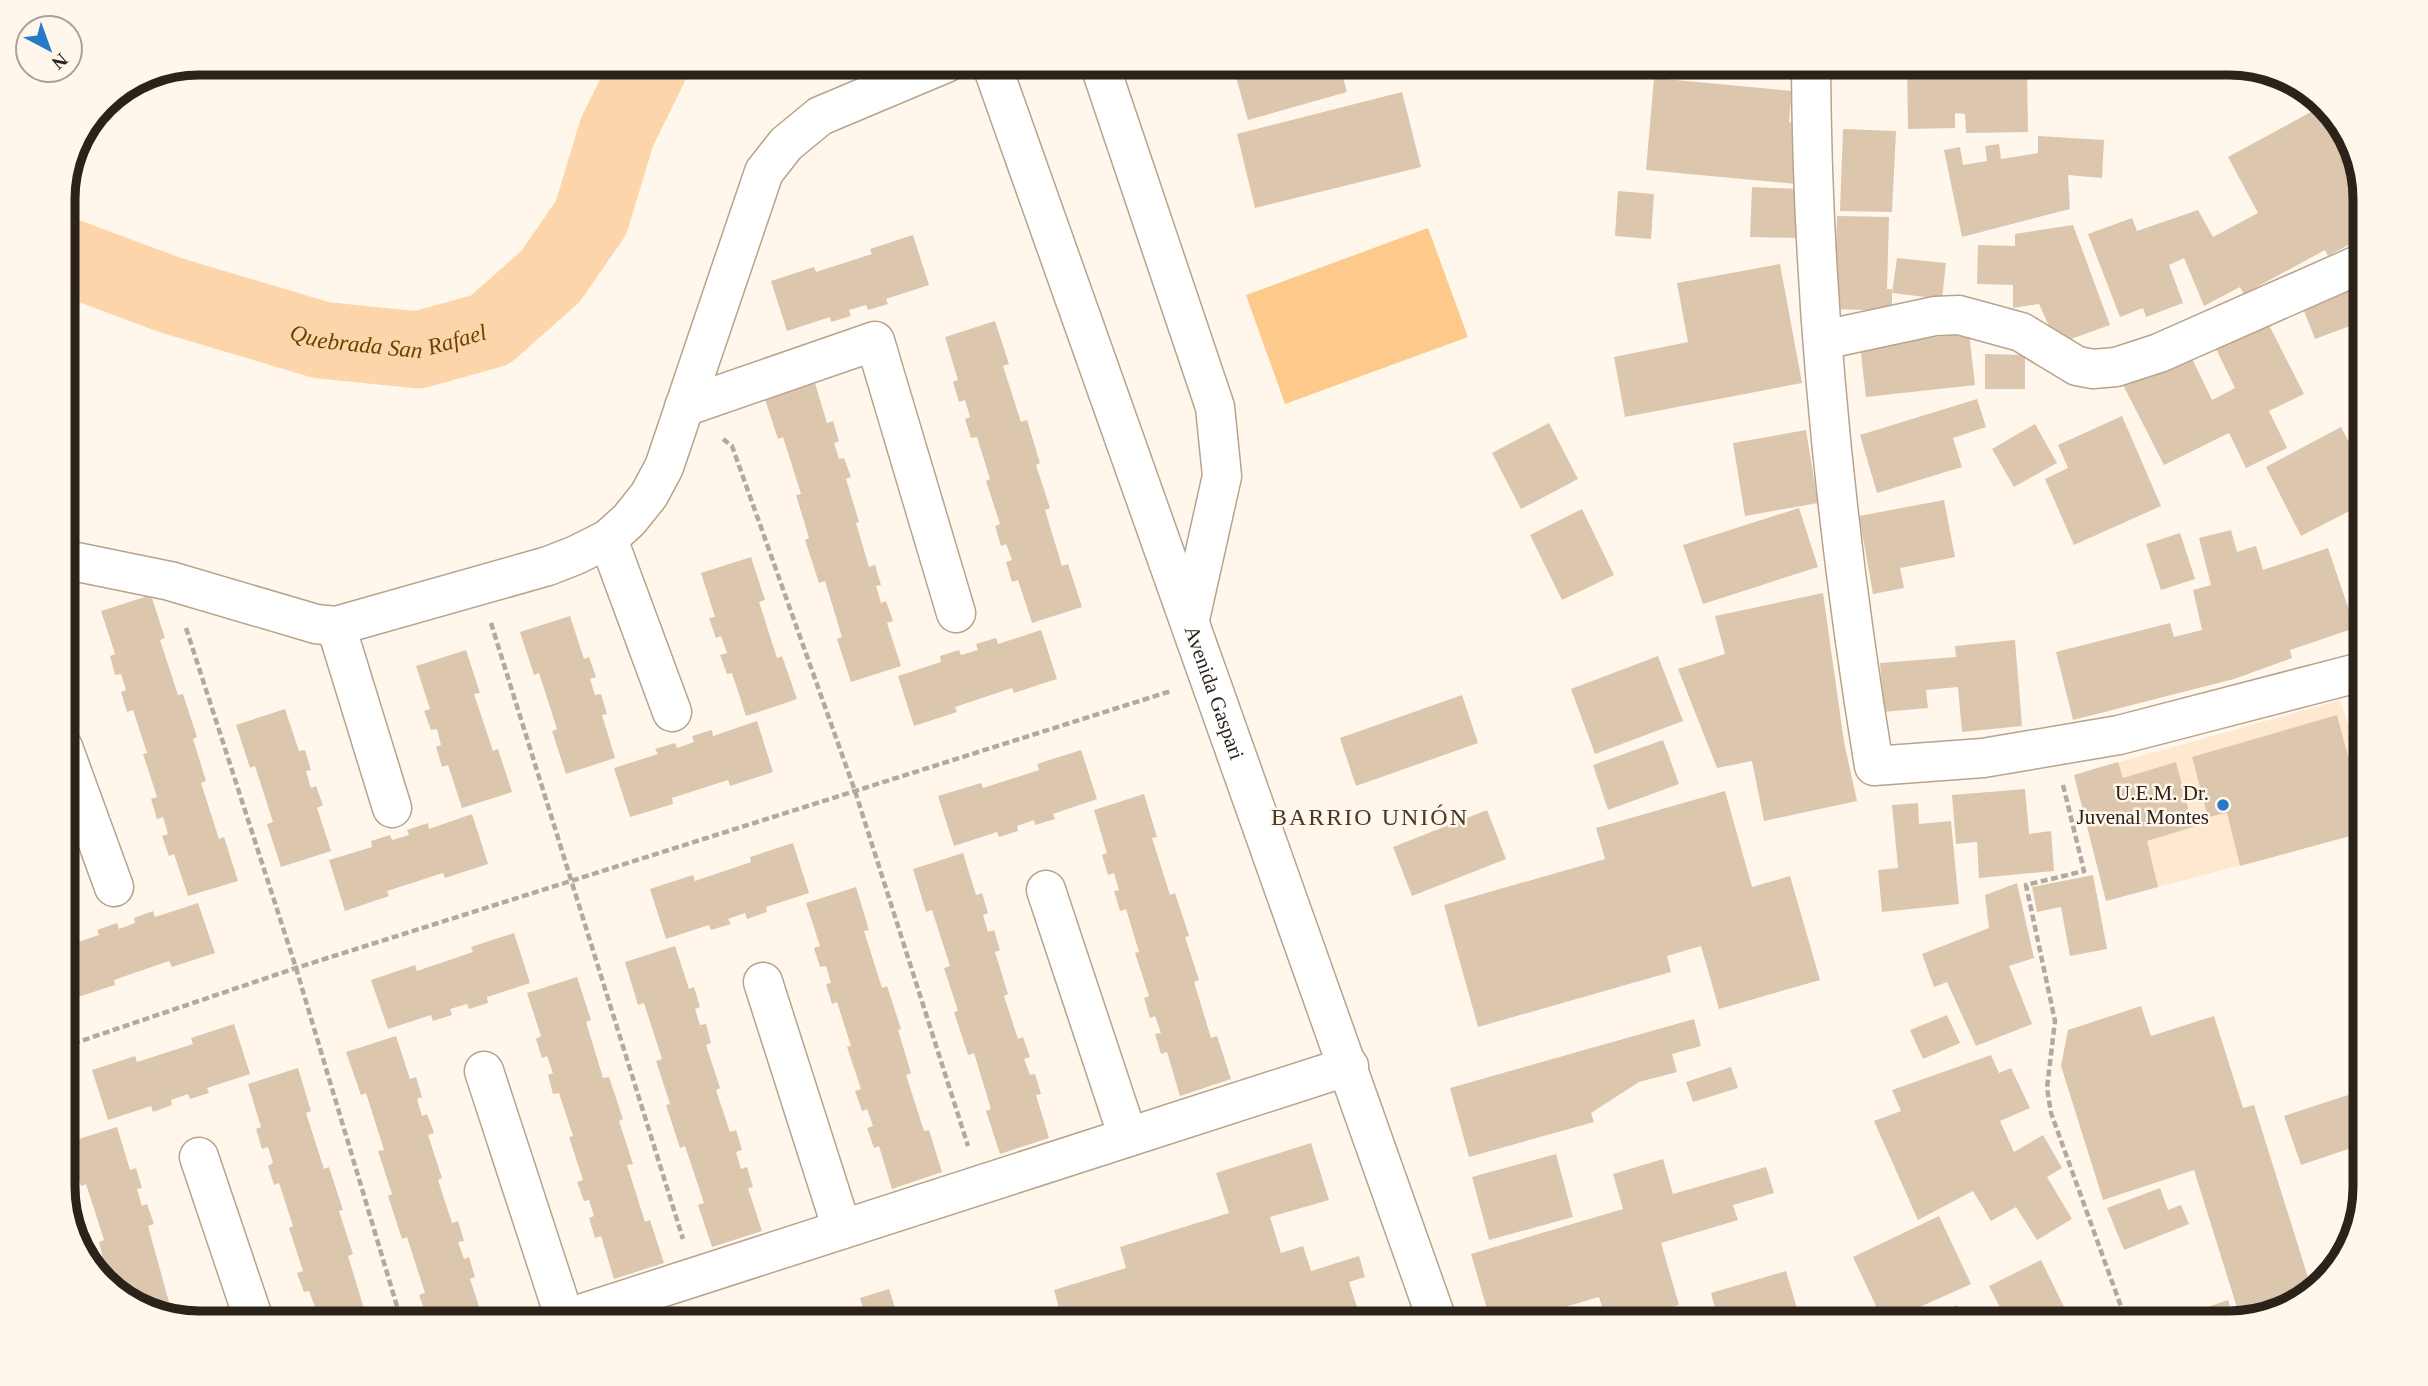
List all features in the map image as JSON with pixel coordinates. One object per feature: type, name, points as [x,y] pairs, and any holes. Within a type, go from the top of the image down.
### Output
[{"type":"street","points":[[76,562],[170,581],[316,624],[336,626],[548,566],[608,539],[649,495],[664,467],[737,243],[764,172],[786,144],[820,116],[917,75]]},
{"type":"street","name":"Avenida Gaspari","points":[[995,75],[1212,678],[1434,1311]]},
{"type":"street","points":[[1103,75],[1215,407],[1221,445],[1222,476],[1190,619]]},
{"type":"street","points":[[1811,75],[1815,253],[1846,565],[1874,766],[1983,758],[2119,735],[2352,674]]},
{"type":"street","points":[[1823,340],[1935,316],[1959,315],[2021,332],[2077,366],[2093,369],[2116,367],[2159,353],[2352,268]]},
{"type":"street","points":[[684,407],[875,341],[956,613]]},
{"type":"street","points":[[608,539],[672,712]]},
{"type":"street","points":[[336,626],[392,808]]},
{"type":"street","points":[[76,783],[114,887]]},
{"type":"street","points":[[1046,890],[1128,1137]]},
{"type":"street","points":[[763,982],[842,1229]]},
{"type":"street","points":[[589,1311],[1349,1066]]},
{"type":"street","points":[[484,1071],[555,1311]]},
{"type":"street","points":[[199,1157],[251,1311]]},
{"type":"path","points":[[684,407],[732,446],[855,790],[980,1185]]},
{"type":"path","points":[[170,581],[296,968],[398,1311]]},
{"type":"path","points":[[479,585],[695,1277]]},
{"type":"path","points":[[76,1043],[296,968],[1212,678]]},
{"type":"path","points":[[2054,747],[2084,871],[2026,884],[2055,1021],[2047,1088],[2060,1140],[2123,1311]]},
{"type":"shaded area","points":[[1428,228],[1468,337],[1285,404],[1246,295]]},
{"type":"shaded area","name":"U.E.M. Dr. Juvenal Montes","points":[[2340,700],[2353,739],[2353,835],[2106,901],[2074,775]]},
{"type":"building","points":[[1235,75],[1342,75],[1347,92],[1248,120]]},
{"type":"building","points":[[1668,75],[1695,75],[1669,79]]},
{"type":"building","points":[[1907,75],[2027,75],[2028,132],[1966,133],[1965,114],[1955,113],[1955,128],[1908,129]]},
{"type":"building","points":[[1654,78],[1792,91],[1789,122],[1803,124],[1797,184],[1646,170]]},
{"type":"building","points":[[1402,92],[1421,167],[1255,208],[1237,134]]},
{"type":"building","points":[[2315,110],[2336,137],[2349,167],[2352,183],[2352,243],[2328,256],[2325,250],[2244,294],[2240,287],[2204,306],[2184,258],[2169,265],[2183,303],[2146,317],[2143,308],[2120,317],[2088,234],[2132,218],[2137,231],[2198,210],[2213,237],[2258,213],[2228,157]]},
{"type":"building","points":[[1843,129],[1896,131],[1892,212],[1840,211]]},
{"type":"building","points":[[2038,136],[2104,140],[2102,178],[2068,175],[2070,209],[1962,237],[1944,150],[1960,147],[1963,165],[1987,161],[1985,146],[1999,144],[2001,159],[2038,153]]},
{"type":"building","points":[[1752,187],[1800,189],[1798,238],[1750,237]]},
{"type":"building","points":[[1618,191],[1654,194],[1651,239],[1615,236]]},
{"type":"building","points":[[1837,216],[1889,217],[1887,289],[1892,289],[1892,311],[1835,309]]},
{"type":"building","points":[[2073,225],[2110,325],[2057,344],[2039,304],[2013,308],[2013,285],[1977,284],[1978,245],[2015,246],[2015,234]]},
{"type":"building","points":[[913,235],[929,285],[886,299],[888,304],[868,310],[866,305],[849,310],[851,316],[831,322],[830,317],[787,331],[771,281],[814,267],[816,272],[872,254],[870,249]]},
{"type":"building","points":[[1897,258],[1946,263],[1942,299],[1892,293]]},
{"type":"building","points":[[1780,264],[1802,383],[1625,417],[1614,357],[1688,342],[1677,283]]},
{"type":"building","points":[[2348,286],[2352,297],[2352,325],[2315,339],[2301,303]]},
{"type":"building","points":[[995,321],[1009,364],[1003,366],[1021,422],[1027,420],[1040,463],[1036,465],[1050,508],[1045,510],[1062,566],[1068,564],[1082,607],[1032,623],[1018,580],[1012,582],[1006,562],[1012,560],[1006,544],[1001,546],[995,526],[1000,524],[986,481],[990,479],[977,437],[971,438],[965,419],[970,417],[965,400],[959,402],[953,382],[958,380],[945,337]]},
{"type":"building","points":[[2268,323],[2304,394],[2269,411],[2287,448],[2246,468],[2229,433],[2164,465],[2121,381],[2187,348],[2212,400],[2235,388],[2216,349]]},
{"type":"building","points":[[1969,333],[1975,385],[1866,397],[1860,346]]},
{"type":"building","points":[[1985,354],[2025,355],[2025,389],[1985,389]]},
{"type":"building","points":[[814,380],[827,423],[833,421],[839,441],[834,443],[839,459],[844,458],[851,477],[846,479],[859,522],[856,523],[869,567],[875,565],[881,585],[876,586],[881,603],[886,601],[893,621],[887,623],[901,666],[851,682],[837,639],[842,637],[825,581],[819,583],[805,540],[809,538],[796,495],[801,494],[783,437],[778,439],[764,396]]},
{"type":"building","points":[[1977,399],[1986,427],[1953,438],[1962,467],[1877,493],[1860,435]]},
{"type":"building","points":[[2122,416],[2161,506],[2074,545],[2045,479],[2068,468],[2058,445]]},
{"type":"building","points":[[1549,423],[1578,479],[1521,509],[1492,453]]},
{"type":"building","points":[[2035,424],[2057,463],[2014,487],[1992,449]]},
{"type":"building","points":[[2341,427],[2352,448],[2352,510],[2301,536],[2266,467]]},
{"type":"building","points":[[1806,430],[1818,503],[1745,516],[1733,443]]},
{"type":"building","points":[[1944,500],[1955,557],[1900,568],[1904,588],[1873,594],[1859,516]]},
{"type":"building","points":[[1799,508],[1818,567],[1703,604],[1683,545]]},
{"type":"building","points":[[1582,509],[1614,575],[1562,600],[1530,535]]},
{"type":"building","points":[[2231,530],[2237,552],[2256,546],[2263,570],[2328,548],[2352,620],[2352,629],[2290,650],[2292,658],[2234,679],[2073,720],[2056,652],[2170,623],[2174,637],[2202,630],[2193,590],[2211,585],[2199,538]]},
{"type":"building","points":[[2180,533],[2195,579],[2161,590],[2146,544]]},
{"type":"building","points":[[751,557],[765,600],[759,602],[777,658],[782,656],[797,699],[746,716],[732,673],[727,674],[720,655],[727,653],[721,636],[716,638],[709,618],[715,617],[701,573]]},
{"type":"building","points":[[1823,593],[1844,742],[1857,801],[1764,821],[1752,761],[1717,768],[1678,669],[1725,654],[1715,616]]},
{"type":"building","points":[[151,595],[165,638],[160,640],[178,695],[183,694],[197,737],[193,739],[206,781],[201,783],[219,839],[224,837],[238,881],[188,896],[174,854],[169,856],[162,836],[168,834],[163,817],[157,819],[151,799],[157,797],[143,754],[147,753],[133,710],[127,712],[121,692],[126,690],[121,674],[115,675],[110,656],[115,654],[101,611]]},
{"type":"building","points":[[570,616],[584,659],[589,657],[596,677],[590,679],[595,695],[601,694],[607,714],[602,715],[615,758],[566,774],[552,731],[557,729],[539,673],[534,675],[520,632]]},
{"type":"building","points":[[1041,630],[1057,679],[1014,693],[1012,688],[955,707],[957,712],[914,726],[898,676],[941,662],[940,656],[959,650],[961,655],[978,650],[976,644],[996,638],[998,644]]},
{"type":"building","points":[[2015,640],[2022,726],[1962,732],[1958,687],[1926,690],[1928,708],[1884,712],[1880,663],[1956,657],[1955,646]]},
{"type":"building","points":[[466,650],[480,693],[474,694],[493,751],[498,749],[512,792],[462,808],[448,765],[442,767],[436,747],[441,745],[437,729],[431,730],[424,711],[430,709],[416,666]]},
{"type":"building","points":[[1658,656],[1683,721],[1595,754],[1571,689]]},
{"type":"building","points":[[1462,695],[1478,743],[1356,786],[1340,738]]},
{"type":"building","points":[[285,709],[299,751],[305,750],[311,770],[306,771],[311,788],[316,786],[323,805],[317,808],[331,851],[281,867],[267,824],[273,822],[255,766],[250,768],[236,725]]},
{"type":"building","points":[[2337,715],[2348,756],[2353,755],[2353,835],[2240,866],[2227,813],[2208,817],[2192,757]]},
{"type":"building","points":[[757,721],[773,772],[730,786],[728,780],[672,798],[673,804],[630,817],[614,768],[658,754],[655,749],[675,743],[677,748],[694,742],[692,736],[712,730],[713,736]]},
{"type":"building","points":[[1663,740],[1679,784],[1608,810],[1593,765]]},
{"type":"building","points":[[1081,750],[1097,799],[1053,814],[1055,819],[1035,825],[1034,820],[1017,826],[1018,831],[999,837],[997,832],[954,846],[938,796],[981,783],[983,788],[1039,770],[1037,764]]},
{"type":"building","points":[[2118,762],[2123,778],[2176,762],[2193,827],[2147,841],[2158,887],[2106,901],[2074,775]]},
{"type":"building","points":[[2025,789],[2029,834],[2051,831],[2054,871],[1979,878],[1977,842],[1956,844],[1952,795]]},
{"type":"building","points":[[1725,791],[1752,887],[1790,876],[1820,980],[1719,1009],[1701,946],[1667,956],[1671,972],[1478,1027],[1444,905],[1605,859],[1596,828]]},
{"type":"building","points":[[1144,794],[1157,837],[1152,838],[1170,895],[1175,893],[1189,936],[1185,937],[1199,980],[1194,982],[1211,1038],[1217,1036],[1231,1079],[1180,1096],[1167,1052],[1161,1054],[1155,1034],[1161,1033],[1155,1016],[1150,1018],[1144,998],[1149,996],[1135,953],[1139,952],[1126,909],[1120,911],[1114,891],[1119,890],[1114,873],[1108,875],[1102,855],[1107,853],[1094,810]]},
{"type":"building","points":[[1918,803],[1919,824],[1951,821],[1959,904],[1882,912],[1878,870],[1898,868],[1892,805]]},
{"type":"building","points":[[1487,810],[1506,859],[1412,896],[1393,847]]},
{"type":"building","points":[[472,814],[488,864],[445,878],[443,873],[387,891],[389,896],[345,911],[329,860],[372,847],[371,841],[390,835],[392,840],[409,835],[407,830],[428,823],[429,829]]},
{"type":"building","points":[[793,843],[809,893],[766,907],[767,912],[747,919],[745,913],[728,919],[731,924],[711,930],[709,925],[666,939],[650,889],[693,875],[695,881],[751,862],[750,857]]},
{"type":"building","points":[[963,853],[976,895],[982,893],[988,913],[983,915],[988,932],[994,930],[1000,950],[995,952],[1008,994],[1004,996],[1018,1039],[1023,1037],[1030,1057],[1024,1059],[1030,1075],[1035,1074],[1041,1094],[1036,1095],[1049,1138],[1000,1154],[986,1111],[991,1109],[974,1053],[968,1055],[954,1012],[958,1011],[944,968],[950,966],[932,910],[926,912],[913,869]]},
{"type":"building","points":[[2093,875],[2107,949],[2070,956],[2061,907],[2037,912],[2032,887]]},
{"type":"building","points":[[2017,883],[2034,958],[2009,966],[2032,1024],[1976,1046],[1947,982],[1934,987],[1922,954],[1989,928],[1985,895]]},
{"type":"building","points":[[856,887],[869,930],[864,931],[882,988],[887,986],[901,1029],[898,1030],[911,1073],[906,1075],[924,1131],[929,1130],[942,1172],[892,1189],[879,1146],[874,1148],[867,1128],[873,1126],[867,1109],[862,1111],[855,1091],[861,1089],[847,1047],[851,1046],[837,1002],[832,1004],[826,984],[831,983],[826,966],[820,967],[814,948],[820,946],[806,903]]},
{"type":"building","points":[[198,903],[215,953],[172,967],[169,961],[114,980],[115,985],[76,998],[76,943],[99,935],[97,930],[117,923],[119,929],[135,923],[134,918],[153,911],[155,917]]},
{"type":"building","points":[[514,933],[530,983],[487,997],[488,1003],[469,1009],[467,1004],[450,1009],[452,1015],[433,1021],[431,1015],[388,1029],[371,980],[415,965],[417,971],[473,952],[471,947]]},
{"type":"building","points":[[675,946],[689,989],[694,987],[700,1007],[695,1009],[700,1025],[706,1024],[711,1043],[706,1045],[720,1088],[716,1090],[730,1132],[736,1130],[742,1150],[736,1152],[741,1169],[747,1167],[753,1187],[748,1188],[762,1231],[712,1247],[698,1205],[704,1203],[685,1146],[680,1148],[666,1105],[670,1104],[656,1061],[662,1059],[644,1003],[638,1005],[625,962]]},
{"type":"building","points":[[577,977],[591,1020],[586,1022],[603,1078],[609,1077],[623,1119],[619,1121],[633,1164],[627,1165],[645,1222],[650,1220],[664,1263],[614,1279],[601,1236],[595,1238],[589,1218],[594,1216],[589,1200],[584,1201],[577,1182],[583,1180],[569,1137],[573,1136],[559,1093],[553,1094],[548,1075],[553,1073],[547,1056],[542,1058],[536,1039],[541,1036],[527,993]]},
{"type":"building","points":[[2141,1006],[2151,1036],[2214,1016],[2243,1108],[2254,1105],[2309,1281],[2276,1301],[2259,1307],[2238,1310],[2194,1170],[2103,1200],[2061,1066],[2068,1030]]},
{"type":"building","points":[[1947,1015],[1960,1043],[1923,1059],[1910,1030]]},
{"type":"building","points":[[1694,1019],[1701,1046],[1672,1054],[1677,1072],[1639,1082],[1591,1113],[1594,1122],[1469,1157],[1450,1088]]},
{"type":"building","points":[[234,1024],[250,1074],[207,1088],[209,1093],[190,1099],[188,1094],[171,1100],[172,1105],[153,1112],[151,1106],[108,1120],[92,1070],[135,1056],[137,1062],[193,1044],[191,1038]]},
{"type":"building","points":[[396,1036],[410,1079],[416,1077],[422,1097],[417,1099],[422,1116],[427,1114],[434,1133],[428,1135],[442,1178],[438,1180],[452,1223],[458,1221],[464,1241],[458,1242],[464,1259],[469,1257],[475,1277],[470,1279],[480,1311],[425,1311],[419,1295],[425,1293],[407,1237],[402,1239],[388,1196],[392,1194],[378,1151],[384,1150],[366,1093],[361,1095],[346,1052]]},
{"type":"building","points":[[1991,1055],[1999,1073],[2011,1068],[2030,1108],[2000,1121],[2014,1152],[2043,1135],[2062,1168],[2047,1177],[2072,1219],[2037,1240],[2016,1207],[1991,1221],[1973,1191],[1918,1220],[1874,1121],[1901,1111],[1892,1090]]},
{"type":"building","points":[[1731,1067],[1738,1088],[1693,1102],[1686,1082]]},
{"type":"building","points":[[298,1068],[311,1111],[306,1113],[324,1169],[329,1167],[343,1210],[339,1211],[353,1254],[348,1256],[365,1311],[310,1311],[315,1307],[309,1291],[304,1292],[297,1273],[303,1271],[289,1228],[293,1226],[279,1183],[274,1185],[268,1166],[273,1163],[268,1147],[262,1149],[256,1129],[261,1127],[248,1084]]},
{"type":"building","points":[[2348,1095],[2353,1111],[2353,1147],[2301,1165],[2284,1116]]},
{"type":"building","points":[[117,1127],[130,1170],[136,1168],[142,1188],[137,1189],[142,1206],[147,1204],[154,1224],[148,1226],[171,1308],[137,1294],[106,1269],[99,1242],[104,1240],[86,1184],[81,1186],[76,1172],[76,1140]]},
{"type":"building","points":[[1311,1143],[1329,1200],[1270,1217],[1281,1253],[1303,1246],[1311,1271],[1359,1256],[1365,1277],[1349,1282],[1358,1311],[1060,1311],[1054,1290],[1126,1268],[1120,1247],[1229,1213],[1216,1173]]},
{"type":"building","points":[[1556,1154],[1573,1217],[1489,1240],[1472,1177]]},
{"type":"building","points":[[1663,1159],[1673,1194],[1766,1167],[1774,1193],[1733,1205],[1738,1220],[1661,1243],[1679,1305],[1655,1311],[1603,1311],[1599,1297],[1551,1311],[1488,1311],[1471,1254],[1623,1209],[1613,1174]]},
{"type":"building","points":[[2160,1188],[2168,1210],[2181,1205],[2189,1224],[2124,1250],[2107,1208]]},
{"type":"building","points":[[1939,1216],[1971,1284],[1911,1311],[1878,1311],[1853,1257]]},
{"type":"building","points":[[2041,1260],[2066,1311],[2002,1311],[1989,1286]]},
{"type":"building","points":[[1786,1271],[1798,1311],[1716,1311],[1711,1293]]},
{"type":"building","points":[[889,1289],[896,1311],[864,1311],[860,1298]]},
{"type":"building","points":[[2228,1300],[2231,1311],[2229,1311],[2196,1311]]},
{"type":"building","points":[[1957,1305],[1959,1311],[1943,1311]]},
{"type":"waterway","name":"Quebrada San Rafael","points":[[76,260],[170,295],[321,340],[418,350],[490,330],[550,277],[591,218],[617,132],[645,75]]},
{"type":"place","name":"U.E.M. Dr. Juvenal Montes","points":[[2223,805]]},
{"type":"district","name":"BARRIO UNIÓN","points":[[1370,817]]}]
